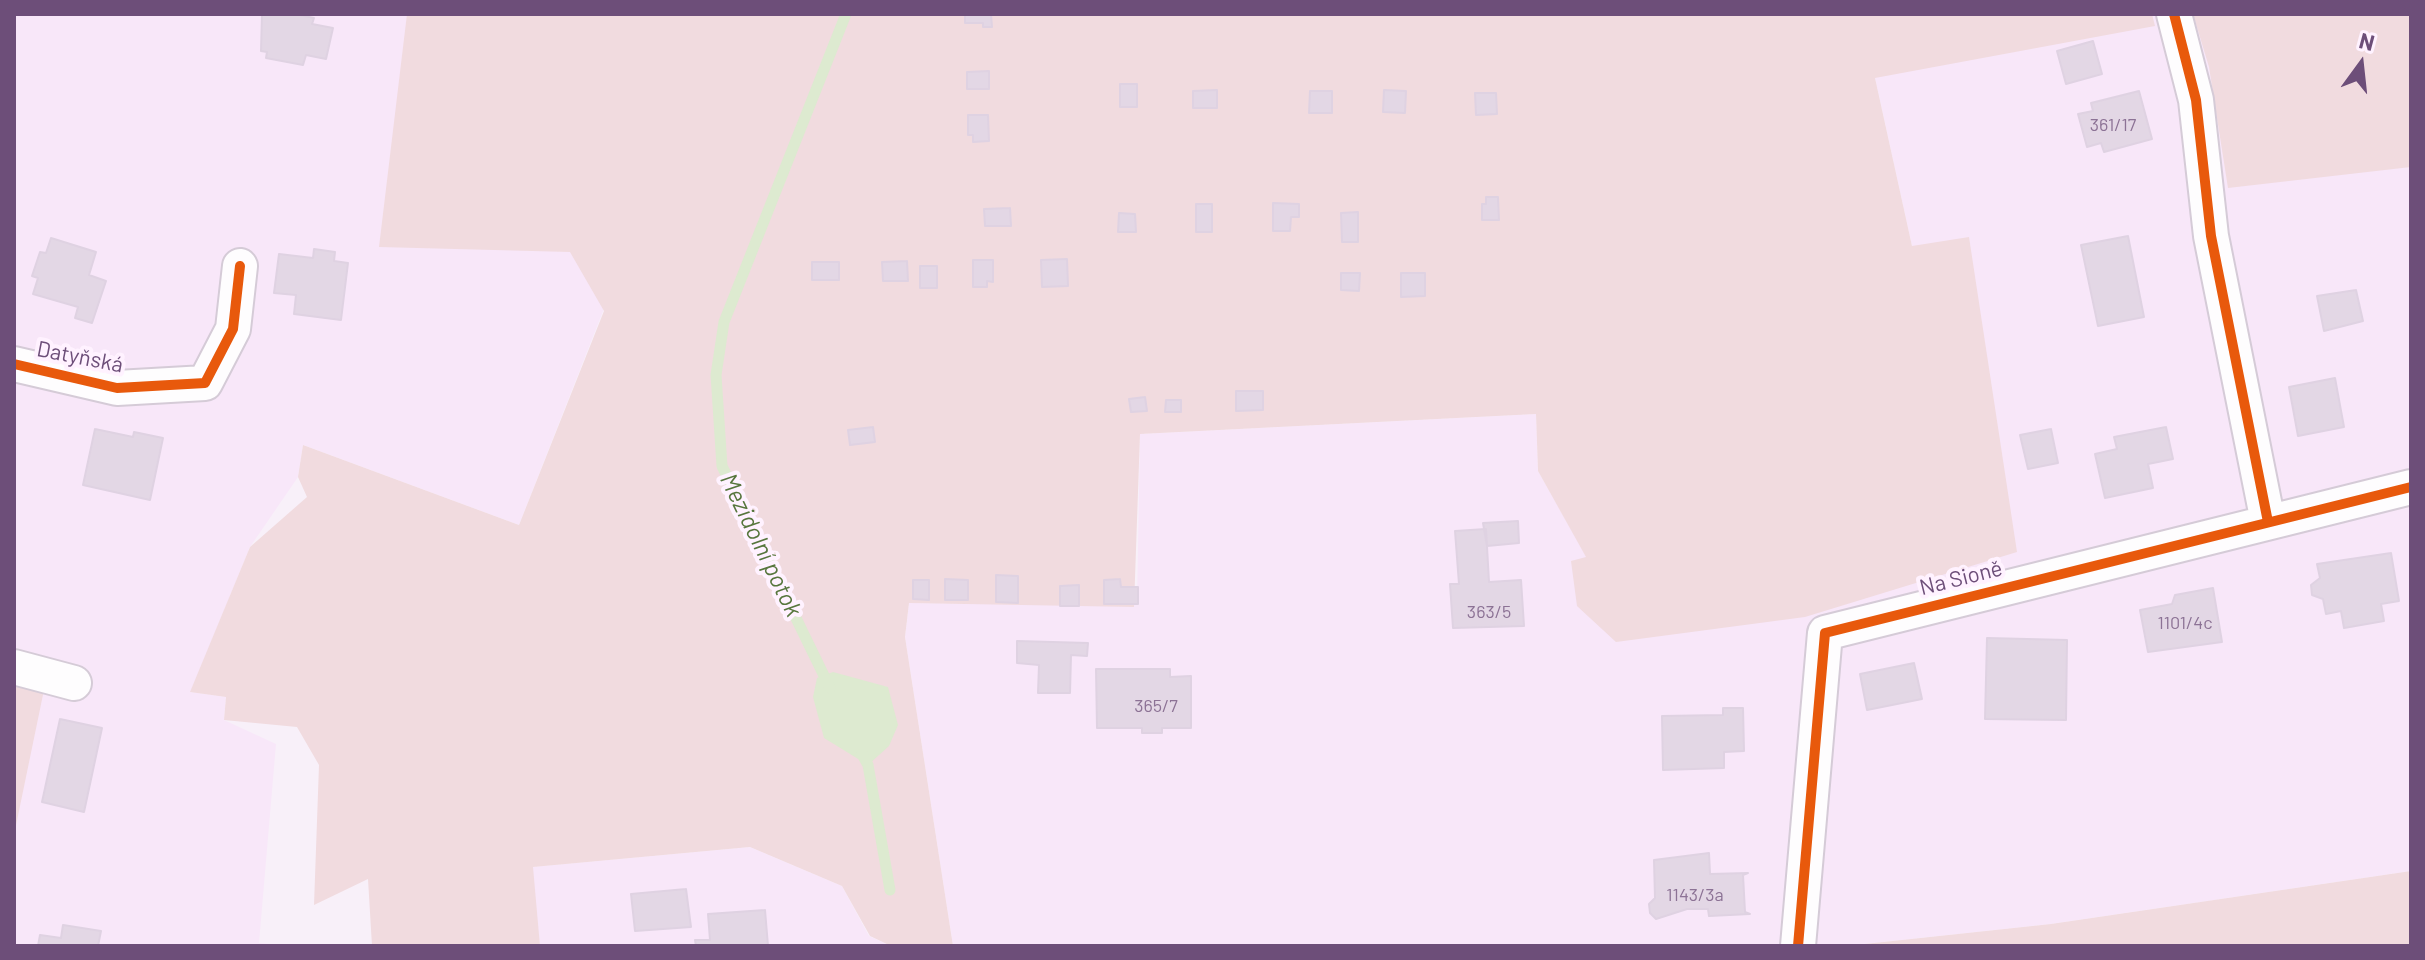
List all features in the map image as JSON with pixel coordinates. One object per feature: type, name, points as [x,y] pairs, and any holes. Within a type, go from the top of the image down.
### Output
[{"type":"street","points":[[2174,14],[2196,100],[2211,236],[2268,522]]},
{"type":"street","name":"Datyňská","points":[[14,364],[117,388],[205,383],[233,329],[240,266]]},
{"type":"street","name":"Na Sioně","points":[[1798,946],[1825,633],[2411,487]]},
{"type":"street","points":[[14,667],[74,683]]},
{"type":"shaded area","points":[[14,14],[454,14],[653,184],[519,525],[303,445],[298,477],[250,547],[191,692],[226,697],[224,720],[276,744],[259,943],[294,946],[14,946]]},
{"type":"shaded area","points":[[407,14],[2152,14],[2155,26],[1875,78],[1912,246],[1969,237],[2017,552],[1805,617],[1616,642],[1577,606],[1571,561],[1586,557],[1538,471],[1536,414],[1140,434],[1134,607],[909,603],[905,637],[953,946],[891,946],[870,936],[842,886],[750,847],[533,867],[540,946],[372,946],[368,879],[314,905],[319,765],[297,727],[224,720],[226,697],[190,692],[250,547],[307,497],[298,477],[303,445],[519,525],[604,311],[570,252],[379,247]]},
{"type":"shaded area","points":[[1861,14],[2411,14],[2411,871],[2051,924],[1846,946],[953,946],[905,637],[909,603],[1137,604],[1140,434],[1536,414],[1538,471],[1587,557],[1912,246]]},
{"type":"shaded area","points":[[2193,14],[2411,14],[2411,167],[2228,188],[2209,67]]},
{"type":"shaded area","points":[[833,672],[888,687],[898,725],[889,746],[868,765],[824,738],[813,697],[817,678]]},
{"type":"shaded area","points":[[14,678],[45,685],[14,835]]},
{"type":"shaded area","points":[[750,847],[842,886],[869,936],[891,946],[538,946],[532,867]]},
{"type":"shaded area","points":[[2411,871],[2411,946],[1846,946],[2051,924]]},
{"type":"building","points":[[262,14],[295,14],[314,18],[312,24],[333,28],[326,59],[306,55],[303,65],[266,58],[267,52],[261,51]]},
{"type":"building","points":[[965,14],[991,14],[992,27],[983,27],[983,23],[965,23]]},
{"type":"building","points":[[2093,41],[2102,74],[2066,84],[2057,51]]},
{"type":"building","points":[[989,71],[989,89],[967,89],[967,72]]},
{"type":"building","points":[[1120,84],[1137,84],[1137,107],[1120,107]]},
{"type":"building","points":[[1217,90],[1217,108],[1193,108],[1193,91]]},
{"type":"building","points":[[1384,90],[1406,91],[1405,113],[1383,112]]},
{"type":"building","points":[[1310,91],[1332,91],[1332,113],[1309,113]]},
{"type":"building","points":[[2139,91],[2152,139],[2104,152],[2101,143],[2087,147],[2078,114],[2093,111],[2091,103]]},
{"type":"building","points":[[1475,93],[1496,93],[1497,114],[1476,115]]},
{"type":"building","points":[[968,115],[988,115],[989,141],[973,142],[973,135],[968,135]]},
{"type":"building","points":[[1486,197],[1498,197],[1499,220],[1482,220],[1482,204],[1486,204]]},
{"type":"building","points":[[1273,203],[1299,204],[1299,217],[1291,217],[1290,231],[1273,231]]},
{"type":"building","points":[[1196,204],[1212,204],[1212,232],[1196,232]]},
{"type":"building","points":[[1010,208],[1011,226],[985,226],[984,209]]},
{"type":"building","points":[[1358,212],[1358,242],[1342,242],[1341,213]]},
{"type":"building","points":[[1119,213],[1135,214],[1136,232],[1118,232]]},
{"type":"building","points":[[2128,236],[2144,317],[2098,326],[2081,245]]},
{"type":"building","points":[[51,238],[96,252],[89,275],[106,281],[92,323],[75,318],[78,307],[33,294],[38,278],[32,276],[40,252],[46,253]]},
{"type":"building","points":[[314,249],[335,252],[334,261],[348,263],[341,320],[294,314],[296,295],[274,293],[279,254],[313,258]]},
{"type":"building","points":[[1067,259],[1068,286],[1042,287],[1041,260]]},
{"type":"building","points":[[973,260],[993,260],[993,282],[987,281],[987,287],[973,287]]},
{"type":"building","points":[[907,261],[908,281],[883,281],[882,262]]},
{"type":"building","points":[[812,262],[839,262],[839,280],[812,280]]},
{"type":"building","points":[[920,266],[937,266],[937,288],[920,288]]},
{"type":"building","points":[[1341,273],[1360,273],[1359,291],[1341,290]]},
{"type":"building","points":[[1401,273],[1425,273],[1425,296],[1401,297]]},
{"type":"building","points":[[2356,290],[2363,321],[2324,331],[2317,296]]},
{"type":"building","points":[[2335,378],[2344,427],[2298,436],[2289,387]]},
{"type":"building","points":[[1236,391],[1263,391],[1263,410],[1236,411]]},
{"type":"building","points":[[1145,397],[1147,411],[1131,412],[1129,399]]},
{"type":"building","points":[[1166,400],[1181,400],[1181,412],[1165,412]]},
{"type":"building","points":[[873,427],[875,442],[850,445],[848,430]]},
{"type":"building","points":[[2166,427],[2173,459],[2148,464],[2153,488],[2105,498],[2095,454],[2117,449],[2114,437]]},
{"type":"building","points":[[95,429],[133,437],[134,432],[163,438],[150,500],[83,485]]},
{"type":"building","points":[[2051,429],[2058,463],[2028,469],[2020,435]]},
{"type":"building","points":[[1518,521],[1519,543],[1487,546],[1483,523]]},
{"type":"building","points":[[1486,529],[1489,582],[1521,580],[1524,626],[1453,628],[1450,584],[1459,584],[1455,531]]},
{"type":"building","points":[[2391,553],[2399,601],[2381,604],[2384,621],[2344,628],[2341,611],[2326,614],[2323,599],[2312,595],[2311,585],[2320,578],[2317,564]]},
{"type":"building","points":[[996,575],[1018,576],[1018,603],[996,602]]},
{"type":"building","points":[[945,579],[968,580],[968,600],[945,600]]},
{"type":"building","points":[[1120,579],[1121,587],[1138,587],[1138,604],[1104,604],[1104,580]]},
{"type":"building","points":[[913,580],[929,580],[929,600],[913,599]]},
{"type":"building","points":[[1079,585],[1079,606],[1060,606],[1060,586]]},
{"type":"building","points":[[2213,588],[2222,642],[2148,652],[2140,610],[2172,604],[2175,595]]},
{"type":"building","points":[[1987,638],[2067,640],[2066,720],[1985,719]]},
{"type":"building","points":[[1017,641],[1088,643],[1087,656],[1071,655],[1070,693],[1038,693],[1039,665],[1017,663]]},
{"type":"building","points":[[1914,663],[1922,699],[1867,710],[1860,674]]},
{"type":"building","points":[[1096,669],[1170,669],[1170,677],[1191,676],[1191,728],[1162,728],[1162,733],[1142,733],[1142,728],[1097,728]]},
{"type":"building","points":[[1723,708],[1743,708],[1744,751],[1724,752],[1724,768],[1663,770],[1662,716],[1723,715]]},
{"type":"building","points":[[60,719],[102,728],[84,812],[42,802]]},
{"type":"building","points":[[1709,853],[1710,874],[1748,873],[1743,875],[1745,912],[1750,914],[1709,916],[1708,909],[1687,909],[1656,919],[1650,913],[1649,904],[1655,898],[1654,860]]},
{"type":"building","points":[[686,889],[691,927],[635,931],[631,894]]},
{"type":"building","points":[[765,910],[768,946],[696,946],[695,940],[710,940],[708,914]]},
{"type":"building","points":[[63,925],[101,931],[98,946],[38,946],[40,935],[61,938]]},
{"type":"waterway","name":"Mezidolní potok","points":[[830,688],[722,466],[716,375],[724,322],[846,14]]},
{"type":"waterway","name":"Mezidolní potok","points":[[862,754],[868,765],[890,890]]},
{"type":"cycle path","points":[[2174,14],[2196,100],[2211,236],[2268,522]]},
{"type":"cycle path","points":[[14,364],[117,388],[205,383],[233,329],[240,266]]},
{"type":"cycle path","points":[[1798,946],[1825,633],[2411,487]]}]
